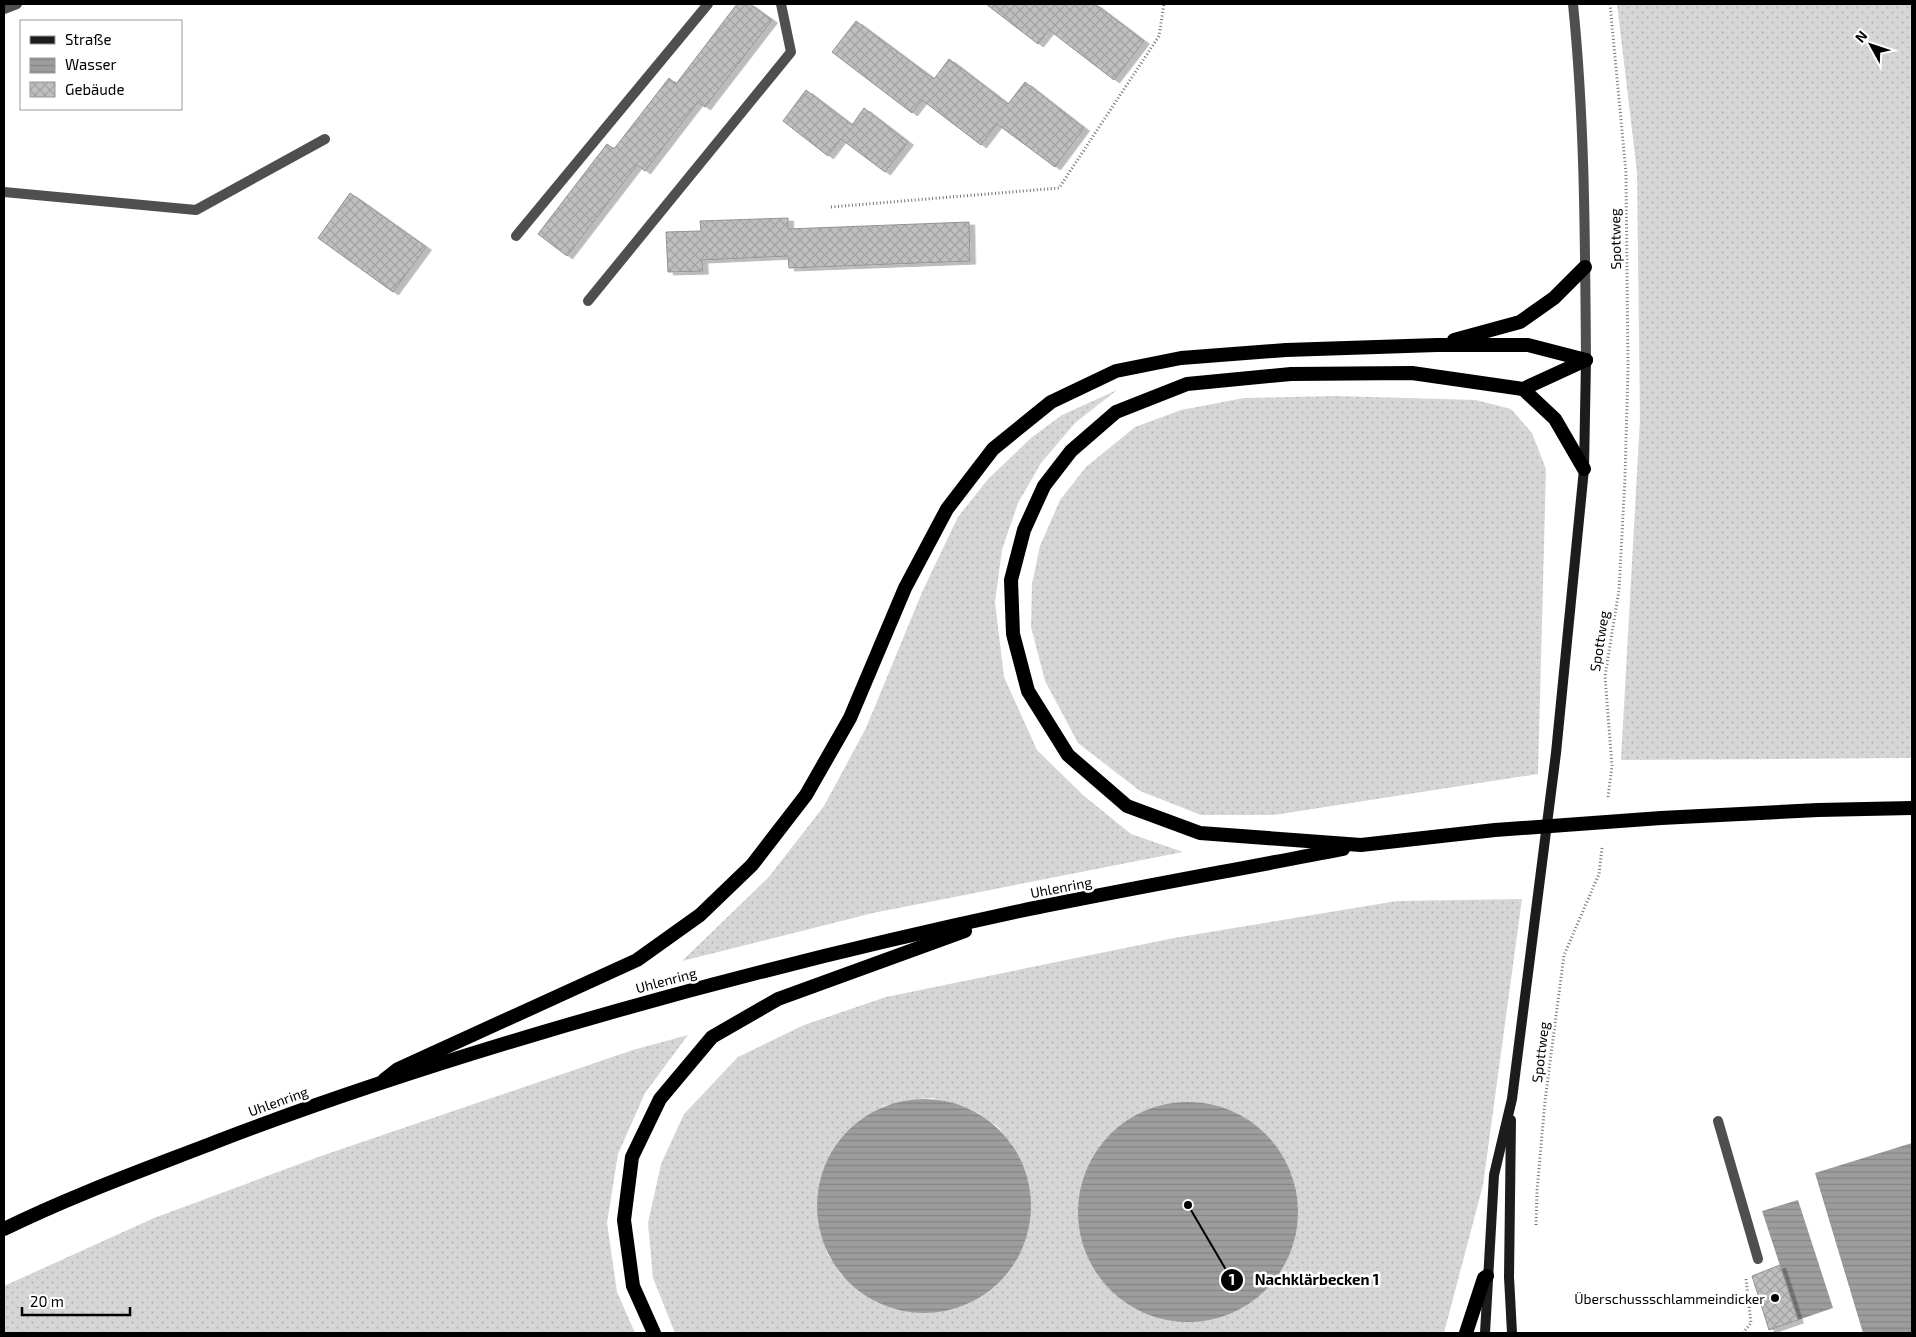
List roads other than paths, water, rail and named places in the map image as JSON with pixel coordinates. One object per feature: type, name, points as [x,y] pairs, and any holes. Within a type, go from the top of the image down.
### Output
[{"type":"highway","points":[[1437,345],[1520,322],[1554,298],[1585,267]]},
{"type":"highway","points":[[384,1080],[398,1069],[637,960],[700,915],[752,865],[806,794],[850,718],[905,588],[947,509],[993,449],[1052,402],[1116,371],[1181,358],[1286,350],[1437,345],[1528,345],[1586,360]]},
{"type":"highway","points":[[1586,360],[1523,389],[1412,373],[1291,374],[1187,384],[1116,412],[1071,451],[1044,486],[1024,530],[1010,580],[1013,634],[1028,691],[1068,755],[1127,806],[1200,833],[1361,846],[1495,830],[1661,818],[1818,810],[1912,808]]},
{"type":"highway","points":[[1523,389],[1555,419],[1584,468]]},
{"type":"highway","name":"Uhlenring","points":[[4,1229],[26,1218],[154,1166],[384,1080],[625,1007],[822,956],[1021,911],[1361,846]]},
{"type":"highway","points":[[654,1333],[633,1286],[624,1220],[632,1157],[660,1099],[712,1037],[778,999],[1021,911]]},
{"type":"highway","points":[[1466,1333],[1484,1278],[1487,1276]]},
{"type":"main road","points":[[1485,1333],[1494,1175],[1512,1099],[1556,753],[1584,468],[1586,360]]},
{"type":"main road","points":[[1512,1099],[1509,1278],[1512,1333]]},
{"type":"street","points":[[4,9],[17,4]]},
{"type":"street","points":[[516,236],[708,4]]},
{"type":"street","points":[[588,301],[791,52],[781,4]]},
{"type":"street","points":[[1573,4],[1580,71],[1586,360]]},
{"type":"street","points":[[4,192],[196,210],[325,139]]},
{"type":"street","points":[[1718,1121],[1758,1260]]},
{"type":"water","points":[[924,1099],[945,1101],[965,1107],[983,1117],[1000,1130],[1013,1147],[1023,1165],[1029,1185],[1031,1206],[1029,1227],[1023,1247],[1013,1265],[1000,1282],[983,1295],[965,1305],[945,1311],[924,1313],[903,1311],[883,1305],[865,1295],[848,1282],[835,1265],[825,1247],[819,1227],[817,1206],[819,1185],[825,1165],[835,1147],[848,1130],[865,1117],[883,1107],[903,1101]]},
{"type":"water","points":[[1177,1102],[1199,1102],[1230,1110],[1249,1120],[1266,1134],[1280,1151],[1290,1170],[1296,1190],[1298,1212],[1296,1234],[1290,1254],[1280,1273],[1266,1290],[1249,1304],[1220,1318],[1199,1322],[1177,1322],[1156,1318],[1136,1309],[1118,1297],[1103,1282],[1091,1264],[1082,1244],[1078,1223],[1078,1201],[1082,1180],[1091,1160],[1103,1142],[1118,1127],[1136,1115],[1156,1106]]},
{"type":"water","points":[[1912,1143],[1912,1333],[1863,1333],[1815,1173]]},
{"type":"water","points":[[1798,1200],[1833,1308],[1798,1320],[1762,1211]]},
{"type":"place","name":"Nachklärbecken 1","points":[[1188,1205]]},
{"type":"place","name":"Überschussschlammeindicker","points":[[1775,1298]]}]
